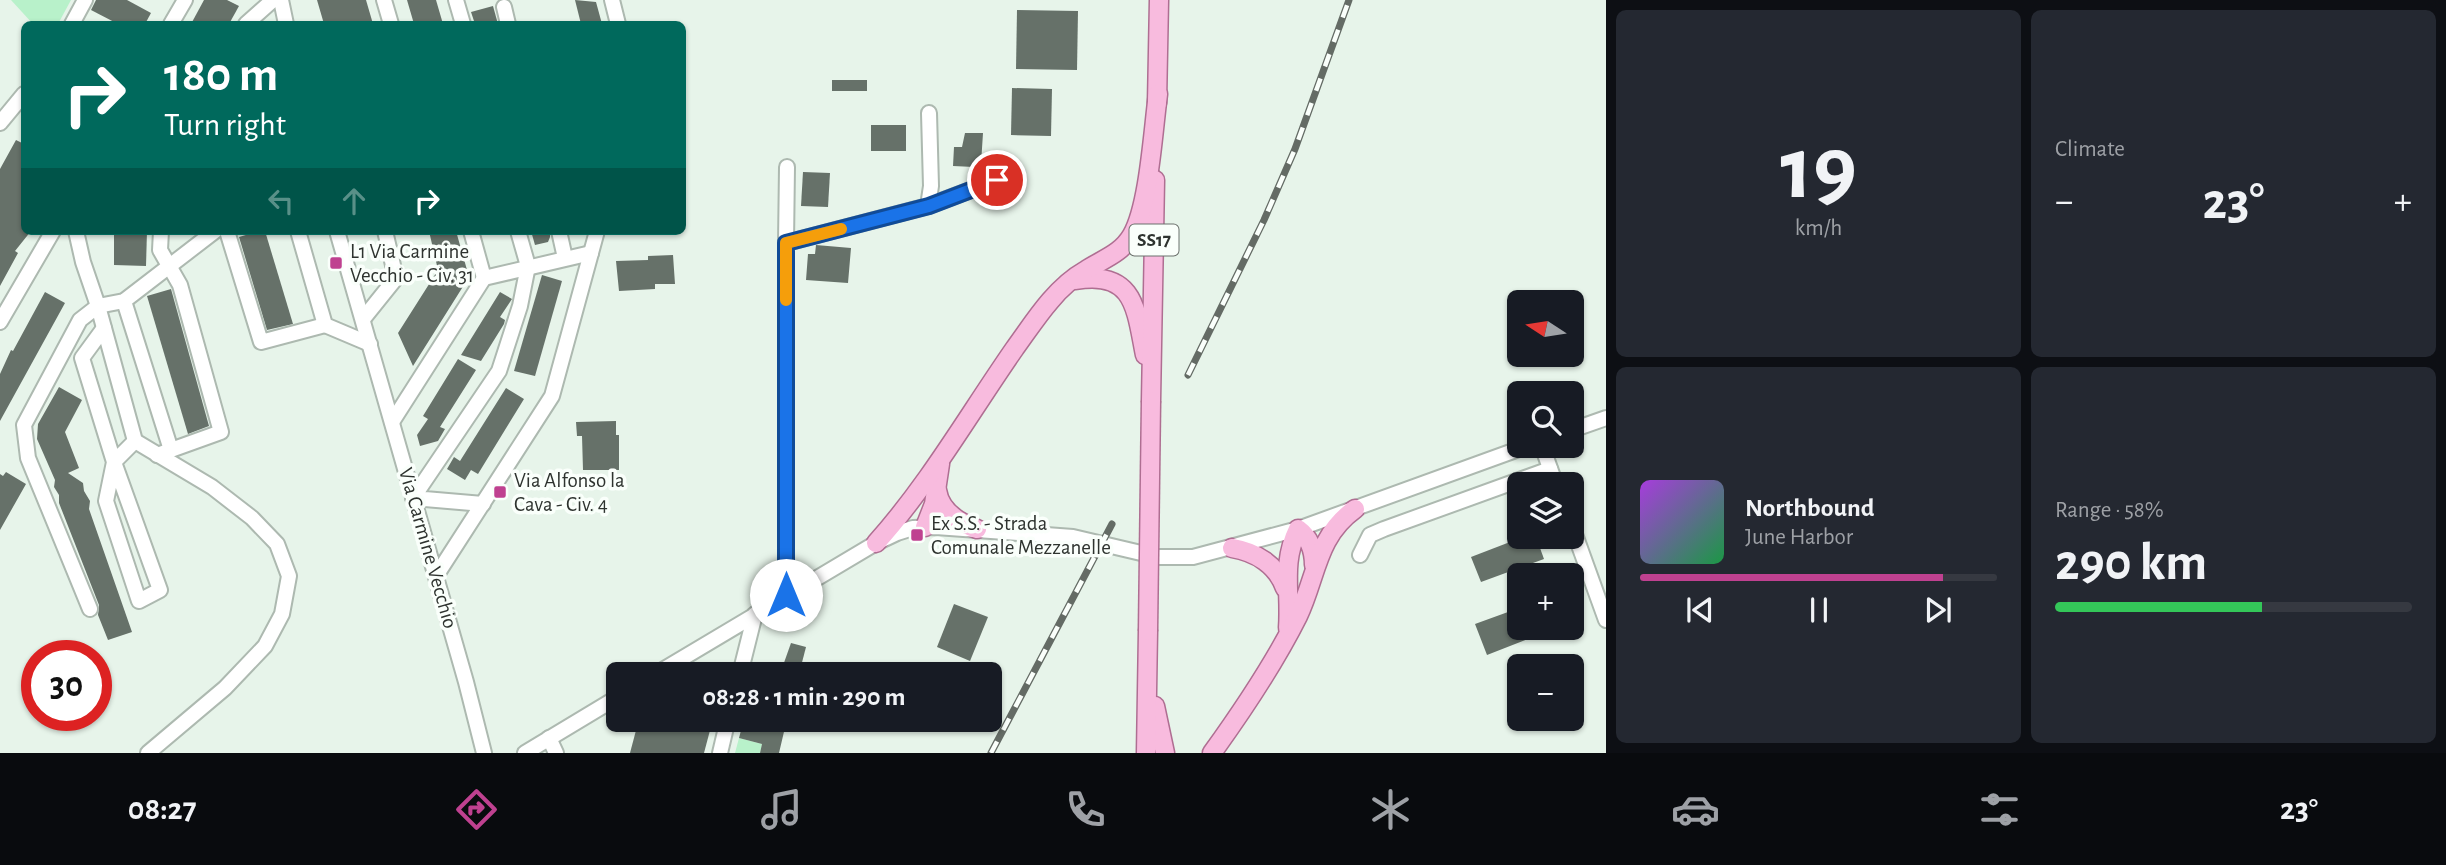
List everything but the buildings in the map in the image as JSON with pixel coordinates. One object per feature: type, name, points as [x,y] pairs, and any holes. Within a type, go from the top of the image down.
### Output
[{"type":"main road","name":"SS17","points":[[1146,753],[1159,0]]},
{"type":"main road","points":[[876,543],[929,487],[943,457],[985,391],[1044,307],[1083,271],[1114,255],[1133,233],[1144,196],[1158,94]]},
{"type":"main road","points":[[1073,280],[1102,277],[1118,283],[1128,293],[1137,316],[1151,394]]},
{"type":"main road","points":[[925,527],[933,510],[929,487]]},
{"type":"main road","points":[[929,487],[950,515],[977,528]]},
{"type":"main road","points":[[1212,752],[1265,675],[1287,635],[1306,596],[1314,567],[1329,536],[1355,509]]},
{"type":"main road","points":[[1298,528],[1311,545],[1314,567]]},
{"type":"main road","points":[[1287,635],[1289,556],[1298,528]]},
{"type":"main road","points":[[1232,548],[1251,553],[1273,568],[1283,583],[1287,596]]},
{"type":"main road","points":[[1147,658],[1160,738],[1165,753]]},
{"type":"street","points":[[74,21],[85,0]]},
{"type":"street","points":[[173,21],[185,0]]},
{"type":"street","points":[[253,21],[273,0]]},
{"type":"street","points":[[281,0],[285,21]]},
{"type":"street","points":[[384,0],[390,21]]},
{"type":"street","points":[[456,0],[462,21]]},
{"type":"street","points":[[612,0],[617,21]]},
{"type":"street","points":[[504,7],[507,21]]},
{"type":"street","points":[[0,123],[21,98]]},
{"type":"street","points":[[929,113],[929,206]]},
{"type":"street","points":[[786,595],[787,167]]},
{"type":"street","points":[[786,243],[929,206],[997,180]]},
{"type":"street","points":[[0,322],[5,302],[50,235]]},
{"type":"street","points":[[77,235],[135,441]]},
{"type":"street","points":[[161,235],[160,250],[180,285],[221,432],[164,453]]},
{"type":"street","points":[[89,609],[28,458],[24,425],[80,320],[98,306],[124,300],[210,235]]},
{"type":"street","points":[[228,235],[261,342],[325,325],[370,344]]},
{"type":"street","points":[[299,235],[325,325]]},
{"type":"street","name":"Via Carmine Vecchio","points":[[338,235],[484,753]]},
{"type":"street","points":[[363,319],[396,278],[386,235]]},
{"type":"street","points":[[472,235],[484,278]]},
{"type":"street","points":[[483,504],[413,498],[499,371],[520,306],[528,266],[520,235]]},
{"type":"street","points":[[560,235],[565,258]]},
{"type":"street","points":[[436,576],[552,396],[596,235]]},
{"type":"street","points":[[392,422],[484,278],[591,253]]},
{"type":"street","points":[[124,300],[164,453]]},
{"type":"street","points":[[104,328],[82,358],[114,462],[160,590],[139,601],[106,501],[114,462],[135,441]]},
{"type":"street","points":[[1584,426],[1606,418]]},
{"type":"street","points":[[135,441],[164,453],[252,518],[278,544],[289,576],[282,614],[265,646],[225,688],[148,753]]},
{"type":"street","points":[[676,662],[786,595],[897,533],[925,527],[977,528],[1073,537],[1146,555],[1193,557],[1298,528],[1507,453]]},
{"type":"street","points":[[1546,458],[1551,472]]},
{"type":"street","points":[[1360,555],[1370,535],[1550,469]]},
{"type":"street","points":[[1580,549],[1606,620]]},
{"type":"street","points":[[743,662],[755,614]]},
{"type":"street","points":[[525,753],[606,704]]},
{"type":"street","points":[[720,753],[725,732]]},
{"type":"street","points":[[549,738],[556,753]]},
{"type":"green space","points":[[11,0],[71,0],[60,21],[30,21]]},
{"type":"green space","points":[[739,738],[762,744],[760,753],[735,753]]},
{"type":"railway","points":[[1188,375],[1264,220],[1295,149],[1349,0]]},
{"type":"railway","points":[[991,753],[1112,524]]},
{"type":"slow traffic","points":[[786,300],[786,243],[841,229]]},
{"type":"place","name":"L1 Via Carmine Vecchio - Civ. 31","points":[[336,263]]},
{"type":"place","name":"Via Alfonso la Cava - Civ. 4","points":[[500,492]]},
{"type":"place","name":"Ex S.S. - Strada Comunale Mezzanelle","points":[[917,535]]},
{"type":"route","points":[[786,595],[786,243],[929,206],[997,180]]}]
